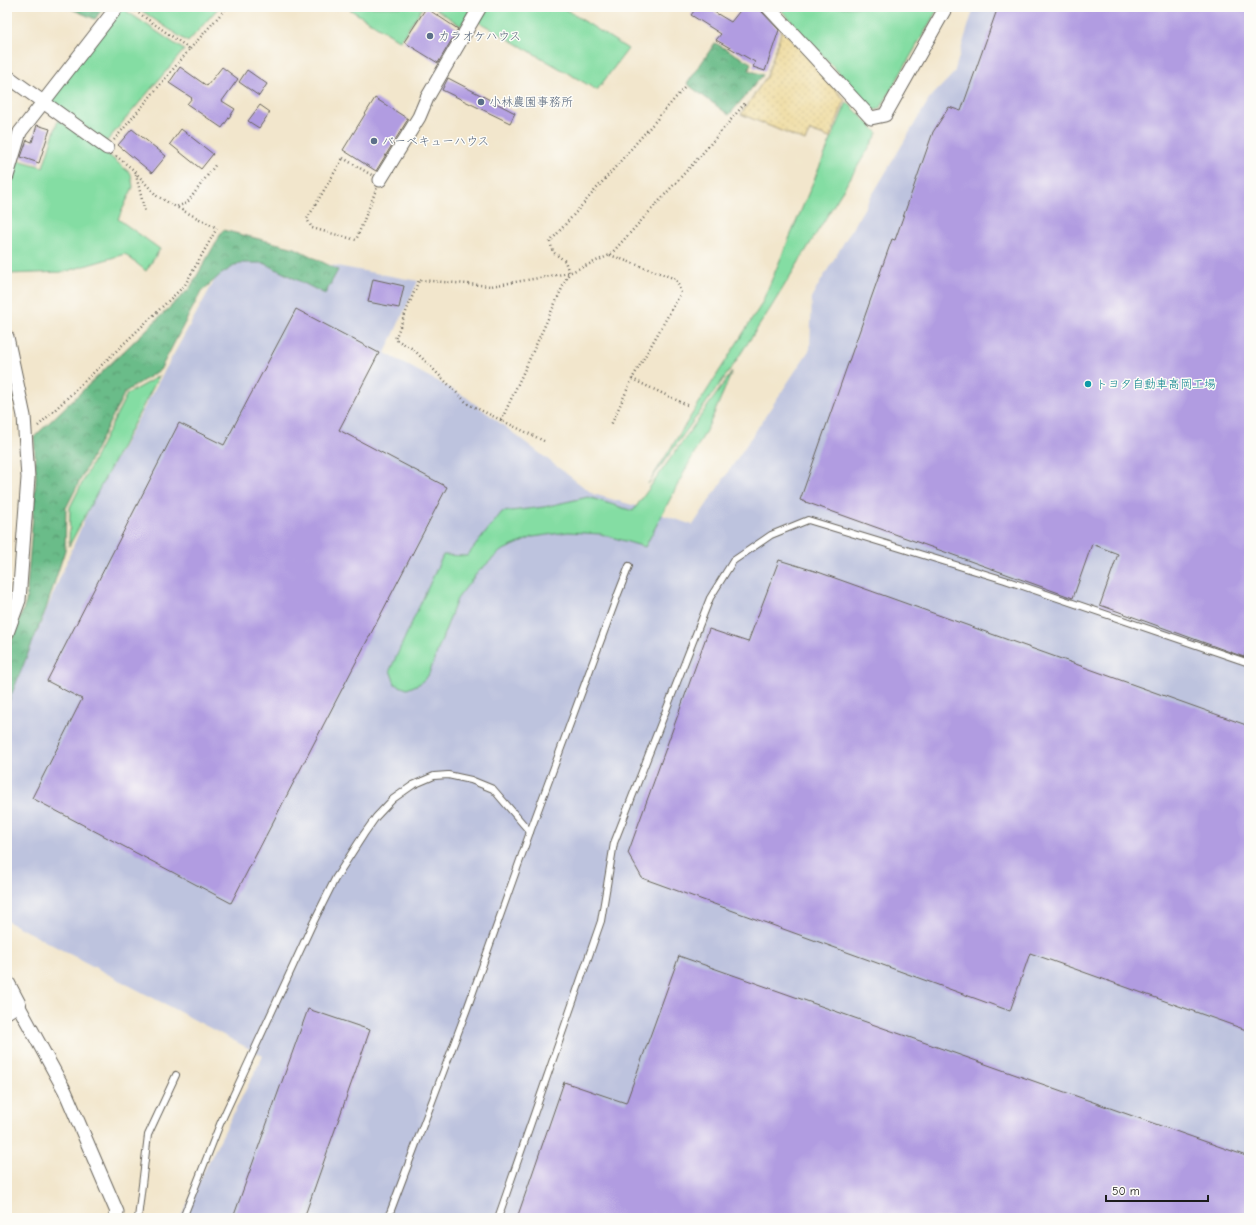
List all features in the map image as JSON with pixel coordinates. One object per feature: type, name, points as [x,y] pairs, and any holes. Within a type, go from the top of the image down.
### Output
[{"type":"street","points":[[7,176],[20,132],[117,7]]},
{"type":"street","points":[[380,180],[419,117],[427,98],[480,7]]},
{"type":"street","points":[[772,9],[871,118],[885,115],[946,7]]},
{"type":"street","points":[[7,76],[107,148]]},
{"type":"street","points":[[7,337],[24,416],[28,478],[19,600],[7,632]]},
{"type":"street","points":[[7,984],[12,1009],[65,1091],[117,1212],[115,1218]]},
{"type":"lane","points":[[498,1218],[601,921],[614,843],[710,598],[733,561],[771,535],[808,520],[1005,580],[1249,664]]},
{"type":"lane","points":[[388,1218],[467,1009],[530,832],[618,594],[630,566]]},
{"type":"lane","points":[[183,1218],[220,1124],[335,879],[364,834],[393,799],[413,785],[434,776],[448,775],[471,780],[493,789],[530,832]]},
{"type":"lane","points":[[138,1218],[148,1135],[176,1075]]},
{"type":"path","points":[[129,7],[190,49]]},
{"type":"path","points":[[25,437],[185,285],[217,228],[157,196],[134,171],[107,148],[227,7]]},
{"type":"path","points":[[501,421],[569,273],[565,261],[553,252],[550,242],[685,87]]},
{"type":"path","points":[[544,441],[468,404],[413,349],[395,339],[419,280],[491,286],[569,273],[610,255],[701,155],[746,102]]},
{"type":"path","points":[[343,158],[380,180],[356,240],[312,228],[307,219],[343,158]]},
{"type":"path","points":[[176,207],[187,203],[216,164]]},
{"type":"path","points":[[134,171],[145,212]]},
{"type":"path","points":[[610,255],[676,279],[681,293],[632,379],[611,425]]},
{"type":"path","points":[[632,379],[687,405]]},
{"type":"shaded area","points":[[974,7],[1249,7],[1249,1218],[180,1218],[263,1056],[7,921],[7,707],[8,701],[91,504],[233,247],[418,281],[385,353],[466,397],[593,494],[636,506],[693,525],[810,349],[812,296],[930,98],[954,73]]},
{"type":"green space","points":[[67,7],[104,7],[95,19]]},
{"type":"green space","points":[[136,7],[219,7],[188,42]]},
{"type":"green space","points":[[346,7],[423,7],[400,41]]},
{"type":"green space","points":[[433,7],[472,7],[461,26]]},
{"type":"green space","points":[[488,7],[562,7],[628,49],[597,90],[479,22]]},
{"type":"green space","points":[[783,7],[939,7],[880,109],[873,110],[782,11]]},
{"type":"green space","points":[[122,8],[184,50],[106,142],[48,100]]},
{"type":"green space","points":[[715,43],[751,63],[749,70],[763,75],[729,115],[687,84]]},
{"type":"green space","points":[[847,102],[878,133],[770,309],[732,367],[648,484],[761,305]]},
{"type":"green space","points":[[58,120],[104,151],[131,174],[133,187],[118,219],[160,249],[146,271],[125,254],[64,272],[7,274],[7,204],[11,180],[18,160],[43,167]]},
{"type":"green space","points":[[223,230],[295,248],[338,270],[325,294],[264,263],[239,263],[220,275],[201,292],[160,370],[125,392],[66,508],[65,550],[46,609],[10,698],[7,710],[7,653],[26,602],[36,477],[34,437],[190,288]]},
{"type":"green space","points":[[7,369],[14,401],[7,401]]},
{"type":"green space","points":[[732,372],[710,423],[645,547],[601,534],[568,532],[533,537],[501,551],[477,573],[457,599],[428,676],[419,684],[407,689],[395,684],[390,670],[443,555],[467,556],[502,512],[544,507],[588,497],[633,511]]},
{"type":"green space","points":[[159,376],[69,546],[70,507],[127,394]]},
{"type":"sand","points":[[782,29],[845,100],[830,138],[810,131],[805,141],[741,114],[767,76]]},
{"type":"building","points":[[697,7],[706,7],[731,22],[743,7],[760,7],[762,12],[779,30],[765,71],[753,67],[755,62],[716,40],[721,34],[691,15]]},
{"type":"building","name":"トヨタ自動車高岡工場","points":[[998,7],[1249,7],[1249,642],[1244,657],[1100,605],[1118,554],[1092,544],[1073,598],[800,500],[892,239],[895,240],[933,132],[949,107],[961,111]]},
{"type":"building","points":[[426,8],[458,29],[438,63],[404,42]]},
{"type":"building","points":[[180,67],[207,86],[222,67],[238,79],[222,101],[235,109],[222,128],[187,104],[192,98],[169,83]]},
{"type":"building","points":[[247,70],[267,84],[259,96],[239,82]]},
{"type":"building","points":[[448,78],[515,113],[510,123],[442,90]]},
{"type":"building","points":[[375,98],[408,119],[376,171],[343,150]]},
{"type":"building","points":[[260,105],[270,112],[259,128],[248,121]]},
{"type":"building","points":[[37,125],[50,129],[39,163],[21,157],[27,140],[32,142]]},
{"type":"building","points":[[132,129],[166,156],[152,173],[118,145]]},
{"type":"building","points":[[181,129],[213,154],[201,169],[170,144]]},
{"type":"building","points":[[373,279],[404,286],[399,308],[368,302]]},
{"type":"building","points":[[296,309],[379,353],[339,430],[447,487],[231,903],[32,798],[82,699],[47,681],[179,423],[224,445]]},
{"type":"building","points":[[779,560],[818,572],[1249,726],[1249,1031],[1030,953],[1010,1011],[642,878],[628,853],[709,629],[748,642]]},
{"type":"building","points":[[679,956],[1249,1157],[1249,1218],[517,1218],[564,1082],[626,1103]]},
{"type":"building","points":[[308,1009],[370,1030],[304,1218],[233,1218]]},
{"type":"place","name":"カラオケハウス","points":[[430,36]]},
{"type":"place","name":"小林農園事務所","points":[[481,102]]},
{"type":"place","name":"バーベキューハウス","points":[[374,141]]},
{"type":"place","name":"トヨタ自動車高岡工場","points":[[1088,384]]}]
